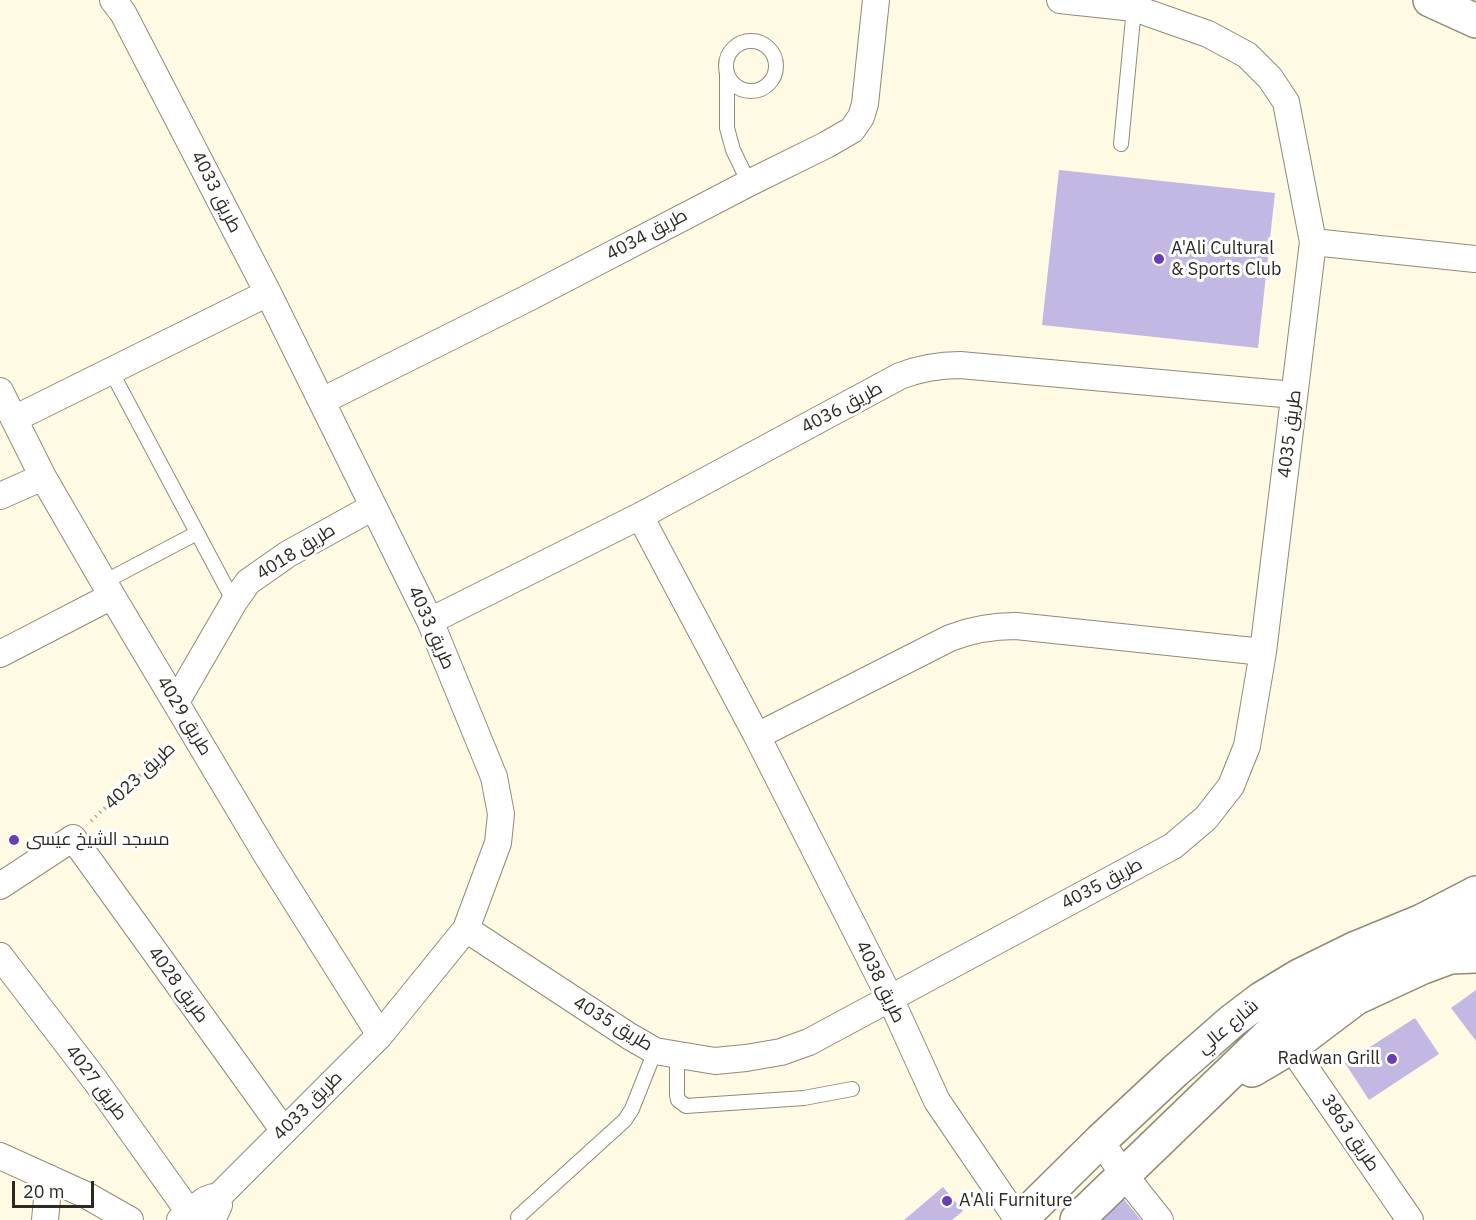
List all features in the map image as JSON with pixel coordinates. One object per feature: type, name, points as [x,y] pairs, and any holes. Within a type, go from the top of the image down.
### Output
[{"type":"street","points":[[853,0],[875,10]]},
{"type":"street","name":"طريق 4035","points":[[466,929],[629,1036],[666,1053],[715,1061],[781,1052],[809,1042],[1173,846],[1206,818],[1231,786],[1247,746],[1263,652],[1312,243],[1286,102],[1270,78],[1246,55],[1208,34],[1134,8],[1060,0]]},
{"type":"street","points":[[1430,0],[1476,21]]},
{"type":"street","name":"طريق 4033","points":[[118,7],[268,293],[430,621],[494,777],[501,814],[498,843],[466,929],[380,1035],[199,1213]]},
{"type":"street","name":"طريق 4034","points":[[322,400],[530,297],[749,183],[826,146],[852,130],[861,117],[865,104],[875,10]]},
{"type":"street","points":[[1312,243],[1475,259]]},
{"type":"street","points":[[14,419],[268,293]]},
{"type":"street","name":"طريق 4036","points":[[430,621],[640,516],[900,376],[918,369],[936,365],[960,365],[1294,395]]},
{"type":"street","name":"طريق 4029","points":[[0,391],[43,477],[108,589],[266,854],[380,1035]]},
{"type":"street","points":[[0,496],[43,477]]},
{"type":"street","name":"طريق 4018","points":[[176,702],[248,582],[267,567],[372,507]]},
{"type":"street","name":"طريق 4038","points":[[640,516],[757,736],[890,998],[937,1101],[1019,1220]]},
{"type":"street","points":[[0,654],[48,631],[108,589]]},
{"type":"street","points":[[757,736],[950,638],[989,626],[1016,626],[1263,652]]},
{"type":"street","points":[[0,886],[73,838]]},
{"type":"street","name":"طريق 4028","points":[[73,838],[284,1131]]},
{"type":"street","name":"شارع عالي","points":[[1019,1220],[1100,1141],[1232,1021],[1261,999],[1317,967],[1422,921],[1476,893]]},
{"type":"street","points":[[1201,1100],[1291,1047],[1356,998],[1423,967],[1463,957],[1476,926]]},
{"type":"street","name":"شارع عالي","points":[[1077,1220],[1277,1027],[1313,999],[1368,968],[1476,926]]},
{"type":"street","name":"طريق 4027","points":[[0,956],[199,1213]]},
{"type":"street","name":"طريق 3863","points":[[1291,1047],[1410,1220]]},
{"type":"street","points":[[1100,1141],[1160,1220]]},
{"type":"street","points":[[0,1156],[86,1195],[130,1220]]},
{"type":"street","points":[[45,1220],[49,1178]]},
{"type":"lane","points":[[1120,144],[1134,8]]},
{"type":"lane","points":[[727,70],[727,128],[733,150],[749,183]]},
{"type":"lane","points":[[111,371],[234,602]]},
{"type":"lane","points":[[108,589],[197,533]]},
{"type":"lane","points":[[666,1053],[678,1100],[686,1106],[804,1098],[852,1089]]},
{"type":"lane","points":[[519,1217],[625,1120],[666,1053]]},
{"type":"path","name":"طريق 4023","points":[[73,838],[192,728]]},
{"type":"building","name":"A'Ali Cultural & Sports Club","points":[[1059,170],[1275,193],[1258,348],[1042,325]]},
{"type":"building","points":[[1476,990],[1476,1041],[1451,1008]]},
{"type":"building","name":"Radwan Grill","points":[[1415,1018],[1439,1054],[1369,1100],[1345,1063]]},
{"type":"building","points":[[943,1187],[963,1211],[952,1220],[904,1220]]},
{"type":"building","points":[[1122,1197],[1141,1220],[1094,1220]]},
{"type":"place","name":"A'Ali Cultural & Sports Club","points":[[1159,259]]},
{"type":"place","name":"مسجد الشيخ عيسى","points":[[14,840]]},
{"type":"place","name":"Radwan Grill","points":[[1392,1059]]},
{"type":"place","name":"A'Ali Furniture","points":[[947,1201]]}]
